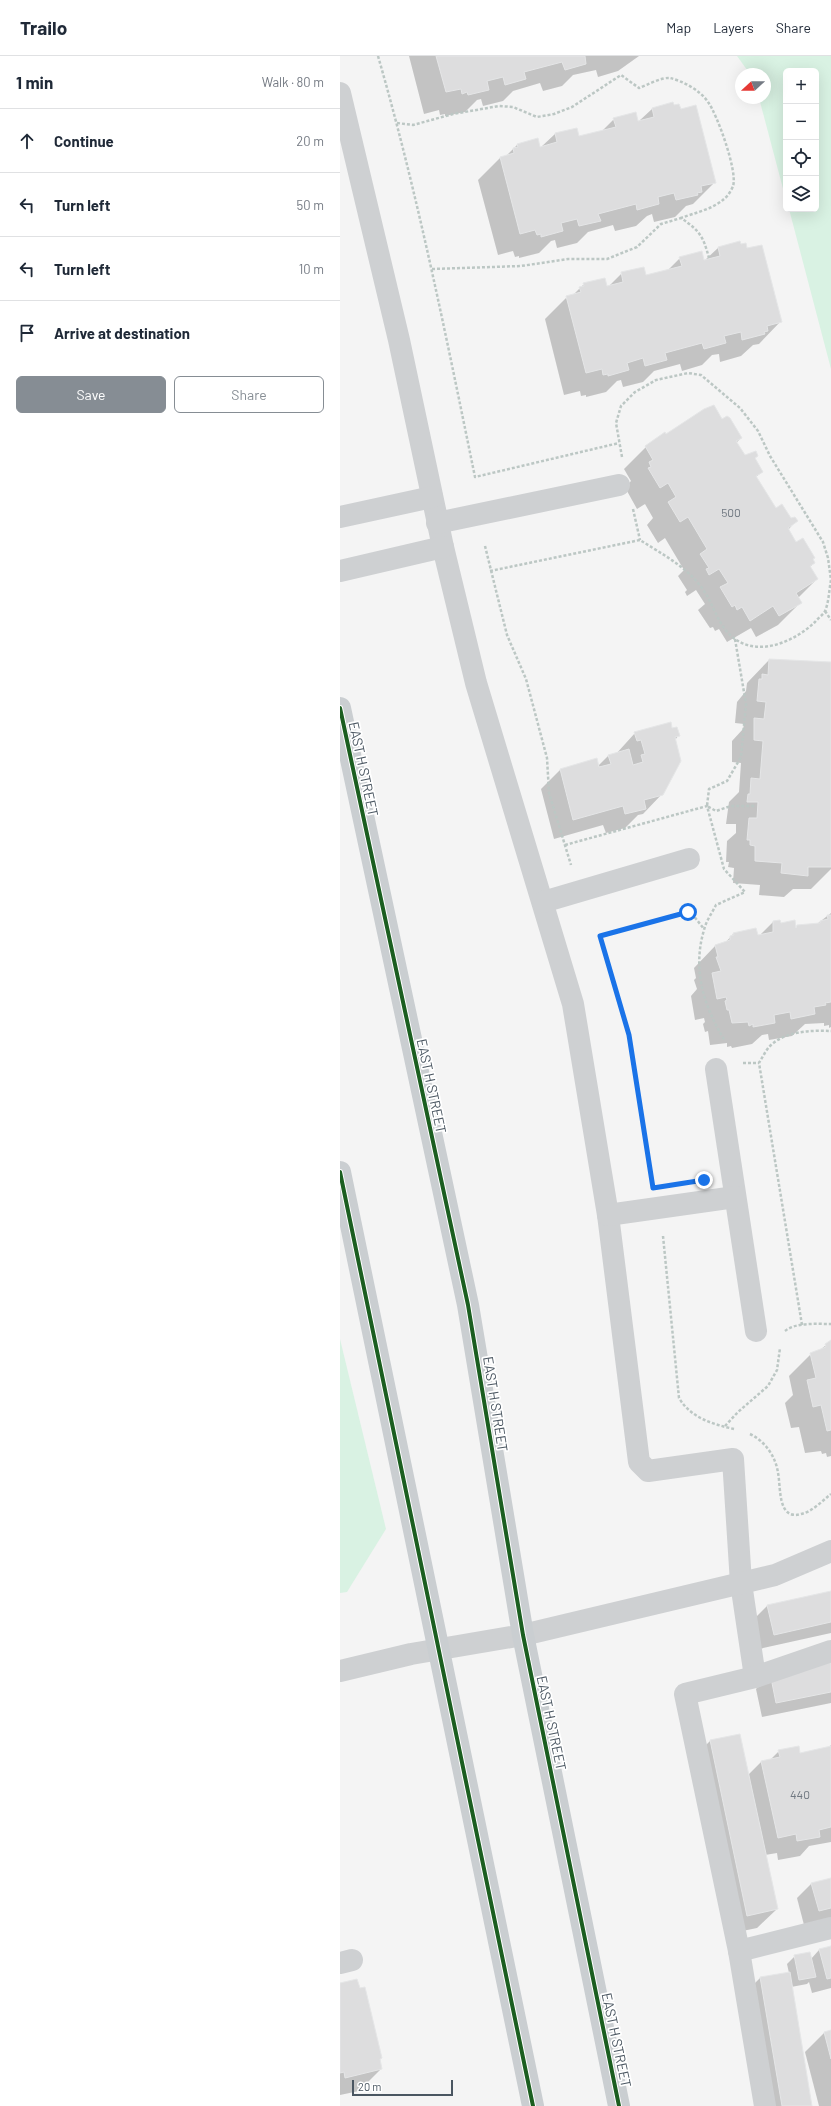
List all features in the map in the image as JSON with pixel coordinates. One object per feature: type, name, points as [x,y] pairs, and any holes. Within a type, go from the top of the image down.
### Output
[{"type":"main road","name":"EAST H STREET","points":[[340,708],[468,1305],[523,1635],[619,2106]]},
{"type":"main road","points":[[340,1172],[533,2106]]},
{"type":"street","points":[[340,93],[399,340],[443,548],[476,683],[573,1004],[608,1215],[639,1462],[648,1471],[733,1459],[741,1583],[755,1677]]},
{"type":"street","points":[[438,523],[619,485]]},
{"type":"street","points":[[340,517],[432,497]]},
{"type":"street","points":[[340,571],[443,548]]},
{"type":"street","points":[[543,902],[689,859]]},
{"type":"street","points":[[716,1069],[756,1331]]},
{"type":"street","points":[[608,1215],[736,1197]]},
{"type":"street","points":[[340,1671],[438,1649],[523,1635],[775,1575],[831,1551]]},
{"type":"street","points":[[765,2106],[739,1951],[685,1694],[755,1677],[831,1651]]},
{"type":"street","points":[[739,1951],[831,1928]]},
{"type":"path","points":[[378,56],[397,123],[432,269],[475,477],[619,443]]},
{"type":"path","points":[[397,123],[413,125],[453,114],[499,106],[513,107],[538,117],[554,114],[572,107],[621,74],[639,88],[668,78],[678,80],[693,88],[708,101],[717,117],[733,171],[733,185],[725,198],[710,207],[661,224],[637,246],[607,259],[568,259],[521,266],[432,269]]},
{"type":"path","points":[[681,218],[697,229],[706,244],[709,258]]},
{"type":"path","points":[[490,571],[640,540],[679,564],[704,590],[721,625],[735,639],[751,647],[768,647],[790,639],[808,628],[825,612],[831,580],[828,558],[822,542],[770,456],[758,431],[740,408],[701,375],[688,373],[656,380],[635,392],[622,406],[616,422],[622,458]]},
{"type":"path","points":[[632,503],[640,540]]},
{"type":"path","points":[[485,546],[506,635],[526,679],[547,758],[549,793],[572,869]]},
{"type":"path","points":[[825,612],[831,620]]},
{"type":"path","points":[[726,1042],[717,1028],[702,994],[698,960],[704,929],[716,905],[745,892],[724,869],[707,806],[709,789],[727,781],[740,757],[746,704],[735,639]]},
{"type":"path","points":[[565,845],[707,806],[716,811],[731,806],[754,806]]},
{"type":"path","points":[[653,1188],[629,1035],[600,936],[688,912],[693,915],[704,929]]},
{"type":"path","points":[[802,1325],[759,1063],[769,1047],[782,1038],[794,1033],[831,1031]]},
{"type":"path","points":[[740,1062],[759,1063]]},
{"type":"path","points":[[669,1232],[662,1234],[679,1398],[685,1408],[698,1418],[725,1427],[741,1430]]},
{"type":"path","points":[[781,1335],[789,1328],[802,1325],[831,1324]]},
{"type":"path","points":[[725,1427],[738,1412],[768,1386],[777,1370],[780,1342]]},
{"type":"path","points":[[748,1433],[766,1446],[773,1458],[778,1472],[780,1496],[784,1510],[793,1515],[800,1515],[809,1511],[831,1494]]},
{"type":"green space","points":[[737,56],[831,56],[831,369],[790,212],[819,212],[819,68],[783,68],[783,189],[761,104],[771,104],[771,68],[746,68]]},
{"type":"green space","points":[[340,1339],[386,1529],[347,1592],[340,1593]]},
{"type":"building","points":[[436,56],[585,56],[586,64],[565,70],[562,62],[524,72],[526,79],[505,85],[503,77],[487,81],[489,90],[468,95],[467,92],[462,94],[461,89],[446,92]]},
{"type":"building","points":[[673,102],[674,105],[679,104],[681,109],[696,105],[716,183],[701,186],[702,192],[697,193],[698,195],[676,200],[674,193],[658,197],[659,204],[637,210],[636,204],[598,214],[601,221],[579,226],[577,219],[561,223],[563,231],[541,237],[541,234],[537,235],[535,230],[520,234],[500,157],[514,153],[513,148],[518,147],[517,144],[538,138],[540,147],[557,142],[555,133],[577,128],[579,136],[616,127],[613,118],[636,112],[638,121],[654,117],[652,108]]},
{"type":"building","points":[[740,241],[741,244],[746,243],[747,248],[762,245],[782,322],[767,326],[768,331],[764,332],[765,334],[742,340],[741,332],[724,336],[726,343],[704,349],[702,343],[665,353],[667,360],[645,366],[643,358],[627,363],[629,370],[608,376],[608,374],[603,375],[602,369],[586,373],[566,296],[581,292],[579,287],[584,286],[583,283],[605,278],[607,286],[623,282],[621,272],[644,267],[646,275],[682,266],[679,257],[702,251],[704,260],[720,256],[718,247]]},
{"type":"building","points":[[714,405],[722,419],[727,416],[730,418],[742,438],[736,441],[745,455],[756,451],[758,456],[755,458],[763,472],[756,476],[776,508],[782,504],[791,518],[795,517],[798,521],[788,528],[796,542],[803,538],[815,558],[813,559],[815,563],[810,566],[818,579],[796,593],[802,603],[779,616],[773,606],[750,621],[742,607],[737,610],[735,605],[732,607],[720,587],[728,583],[719,569],[709,575],[706,569],[709,568],[700,554],[707,549],[688,517],[680,522],[668,502],[676,497],[668,483],[660,488],[648,468],[651,467],[649,462],[653,460],[645,446],[665,432],[666,434],[704,409]]},
{"type":"building","points":[[769,659],[831,662],[831,867],[808,867],[808,876],[781,873],[782,863],[755,861],[755,846],[750,845],[750,840],[747,840],[749,818],[757,818],[758,802],[747,802],[748,794],[750,794],[751,778],[760,779],[763,741],[754,740],[754,718],[764,719],[766,702],[757,701],[759,679],[762,679],[762,674],[768,675]]},
{"type":"building","points":[[671,722],[672,728],[677,727],[680,736],[675,737],[681,761],[663,795],[644,800],[646,809],[625,814],[623,806],[573,820],[560,769],[597,758],[599,767],[611,764],[608,755],[629,749],[633,765],[643,762],[641,755],[645,754],[641,740],[637,741],[634,732]]},
{"type":"building","points":[[827,915],[831,915],[831,1002],[825,1003],[826,1005],[814,1007],[815,1014],[791,1019],[790,1012],[774,1015],[775,1023],[753,1027],[753,1024],[749,1026],[748,1022],[732,1023],[729,1010],[727,1010],[725,1001],[727,1000],[726,997],[717,999],[712,973],[721,971],[716,957],[718,957],[715,945],[730,940],[730,936],[734,935],[733,933],[756,928],[758,935],[773,932],[773,921],[780,920],[781,923],[795,920],[796,928],[797,925],[820,923],[820,921],[828,919]]},
{"type":"building","points":[[831,1340],[831,1430],[827,1431],[821,1405],[813,1407],[807,1380],[816,1378],[810,1353],[826,1347],[825,1344]]},
{"type":"building","points":[[831,1591],[831,1622],[774,1635],[767,1605]]},
{"type":"building","points":[[831,1661],[831,1692],[776,1703],[770,1673]]},
{"type":"building","points":[[740,1734],[778,1909],[747,1916],[710,1740]]},
{"type":"building","points":[[799,1746],[800,1753],[831,1746],[831,1827],[819,1830],[820,1837],[797,1841],[796,1834],[778,1838],[761,1761],[780,1757],[778,1750]]},
{"type":"building","points":[[831,1878],[831,1908],[819,1911],[811,1883]]},
{"type":"building","points":[[831,1946],[831,1978],[827,1979],[819,1949]]},
{"type":"building","points":[[810,1952],[816,1977],[799,1980],[794,1955]]},
{"type":"building","points":[[790,1972],[812,2106],[782,2106],[760,1977]]},
{"type":"building","points":[[357,1979],[360,1988],[365,1987],[382,2058],[380,2059],[382,2069],[345,2078],[344,2072],[340,2073],[340,1983]]},
{"type":"building","points":[[831,2030],[831,2059],[824,2032]]},
{"type":"cycle path","points":[[340,708],[468,1305],[523,1635],[619,2106]]},
{"type":"cycle path","points":[[340,1172],[533,2106]]},
{"type":"route","points":[[688,912],[600,936],[629,1035],[653,1188],[704,1180]]}]
